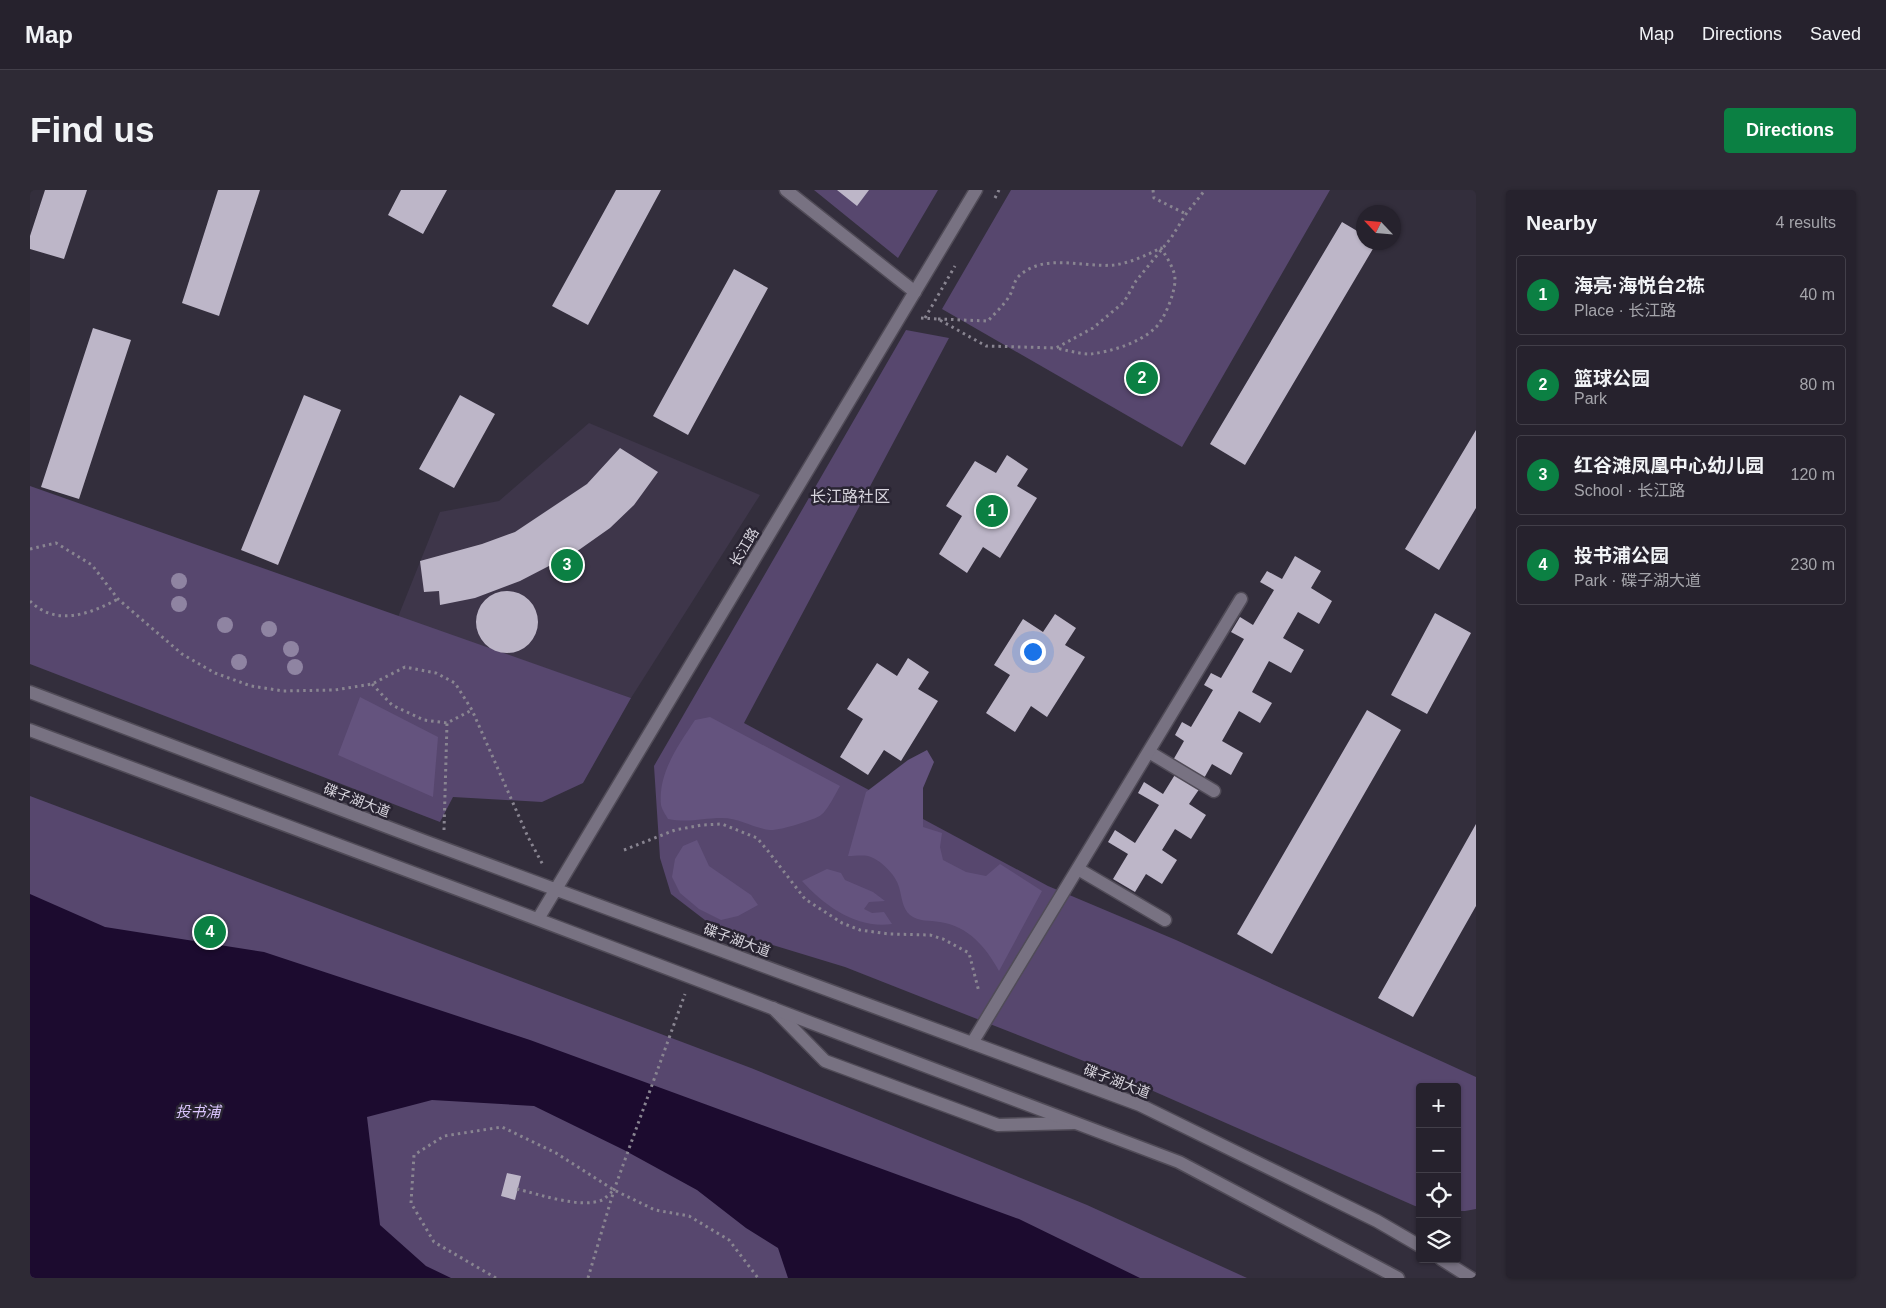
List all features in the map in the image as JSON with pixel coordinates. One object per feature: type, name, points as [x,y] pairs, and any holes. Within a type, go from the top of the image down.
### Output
[{"type":"main road","points":[[786,190],[915,292]]},
{"type":"main road","name":"长江路","points":[[538,920],[976,190]]},
{"type":"main road","points":[[972,1043],[1241,599]]},
{"type":"main road","name":"碟子湖大道","points":[[30,692],[556,890],[1140,1105],[1377,1221],[1416,1244]]},
{"type":"main road","points":[[30,730],[1179,1162],[1398,1278]]},
{"type":"main road","points":[[1149,752],[1214,791]]},
{"type":"main road","points":[[1078,869],[1165,920]]},
{"type":"main road","points":[[772,1008],[825,1061],[998,1125],[1074,1122]]},
{"type":"main road","points":[[1447,1263],[1471,1278]]},
{"type":"path","points":[[1154,190],[1154,198],[1186,214]]},
{"type":"path","points":[[1056,348],[1093,328],[1124,302],[1136,281],[1178,229],[1186,214],[1205,190]]},
{"type":"path","points":[[901,316],[988,321],[1010,296],[1017,278],[1035,267],[1056,261],[1074,264],[1114,265],[1138,258],[1161,248]]},
{"type":"path","points":[[938,319],[986,346],[1056,348],[1088,354],[1112,350],[1134,342],[1155,329],[1165,312],[1175,279],[1170,262],[1161,248]]},
{"type":"path","points":[[30,549],[56,543],[92,564],[118,599],[182,654],[215,674],[251,686],[284,691],[335,690],[372,684],[405,667],[436,673],[454,683],[472,710],[528,837],[556,890]]},
{"type":"path","points":[[30,601],[38,609],[63,617],[96,610],[118,599]]},
{"type":"path","points":[[372,684],[392,705],[424,720],[447,723],[472,710]]},
{"type":"path","points":[[444,848],[447,723]]},
{"type":"path","points":[[624,850],[675,830],[702,825],[722,824],[757,838],[805,899],[842,923],[860,930],[930,935],[943,938],[968,953],[986,1020]]},
{"type":"path","points":[[588,1278],[614,1190],[691,977]]},
{"type":"path","points":[[496,1278],[434,1242],[411,1204],[414,1155],[444,1136],[502,1127],[556,1153],[614,1190],[655,1210],[689,1216],[729,1240],[758,1278]]},
{"type":"path","points":[[517,1189],[582,1203],[602,1200],[614,1190]]},
{"type":"shaded area","points":[[814,190],[938,190],[898,258]]},
{"type":"shaded area","points":[[1011,190],[1330,190],[1182,447],[942,309]]},
{"type":"shaded area","points":[[906,330],[949,338],[744,723],[1048,886],[1176,940],[1476,1077],[1476,1209],[1461,1211],[1461,1083],[1416,1083],[1415,1206],[1094,1065],[845,967],[714,927],[671,894],[660,858],[654,766]]},
{"type":"shaded area","points":[[589,423],[760,495],[631,698],[398,617],[440,512],[499,501]]},
{"type":"shaded area","points":[[30,486],[631,698],[583,783],[542,802],[453,797],[440,822],[30,664]]},
{"type":"shaded area","points":[[360,697],[438,737],[433,797],[338,755]]},
{"type":"shaded area","points":[[710,717],[840,786],[823,813],[804,822],[774,830],[764,829],[728,818],[682,821],[668,819],[661,805],[661,793],[670,760],[695,720]]},
{"type":"shaded area","points":[[927,750],[934,762],[923,788],[923,827],[942,833],[940,847],[943,860],[966,872],[986,876],[1000,864],[1042,891],[999,971],[982,946],[968,933],[950,924],[921,920],[910,915],[904,906],[897,882],[882,864],[868,856],[848,856],[866,792],[908,760]]},
{"type":"shaded area","points":[[30,796],[751,1068],[1087,1205],[1247,1278],[30,1278]]},
{"type":"shaded area","points":[[697,840],[709,866],[751,895],[758,905],[738,916],[721,920],[699,909],[680,893],[672,877],[675,859],[683,846]]},
{"type":"shaded area","points":[[827,869],[841,873],[845,880],[873,892],[885,901],[869,902],[864,909],[872,913],[884,912],[892,924],[866,923],[842,914],[821,899],[802,881]]},
{"type":"water","name":"投书浦","points":[[30,894],[105,927],[264,952],[530,1040],[1019,1219],[1140,1278],[788,1278],[778,1248],[746,1228],[697,1190],[624,1150],[534,1106],[432,1100],[367,1117],[380,1225],[426,1266],[451,1278],[30,1278]]},
{"type":"building","points":[[45,190],[87,190],[64,259],[30,249],[30,236]]},
{"type":"building","points":[[218,190],[260,190],[219,316],[182,303]]},
{"type":"building","points":[[401,190],[447,190],[423,234],[388,215]]},
{"type":"building","points":[[616,190],[661,190],[588,325],[552,306]]},
{"type":"building","points":[[837,190],[869,190],[857,206]]},
{"type":"building","points":[[1342,222],[1356,230],[1356,250],[1372,250],[1245,465],[1210,444]]},
{"type":"building","points":[[734,269],[768,288],[688,435],[653,416]]},
{"type":"building","points":[[93,328],[131,340],[79,499],[41,487]]},
{"type":"building","points":[[304,395],[341,410],[278,565],[241,550]]},
{"type":"building","points":[[460,395],[495,414],[454,488],[419,469]]},
{"type":"building","points":[[1476,430],[1476,508],[1439,570],[1405,549]]},
{"type":"building","points":[[620,448],[658,472],[634,505],[610,528],[576,552],[520,581],[475,598],[440,605],[439,591],[424,592],[420,561],[482,544],[515,532],[587,484]]},
{"type":"building","points":[[1007,455],[1028,469],[1017,486],[1037,498],[1000,558],[983,547],[967,573],[939,554],[962,516],[946,506],[975,461],[996,473]]},
{"type":"building","points":[[1295,556],[1321,571],[1311,588],[1332,601],[1319,624],[1298,612],[1283,638],[1304,650],[1291,673],[1269,661],[1252,692],[1272,703],[1260,723],[1239,711],[1222,741],[1243,753],[1231,775],[1212,764],[1203,780],[1172,762],[1184,741],[1175,735],[1182,722],[1191,727],[1213,690],[1204,685],[1211,673],[1221,678],[1244,639],[1231,632],[1240,617],[1253,625],[1274,590],[1260,582],[1267,571],[1282,579]]},
{"type":"building","points":[[501,591],[513,591],[529,600],[536,610],[538,622],[536,634],[529,644],[513,653],[501,653],[490,648],[481,639],[476,628],[476,616],[481,605],[490,596]]},
{"type":"building","points":[[1435,613],[1471,633],[1427,714],[1391,695]]},
{"type":"building","points":[[1055,614],[1076,628],[1065,645],[1085,657],[1047,717],[1031,706],[1015,732],[986,713],[1010,675],[994,665],[1023,619],[1043,632]]},
{"type":"building","points":[[908,658],[929,672],[918,689],[938,701],[901,761],[884,750],[868,775],[840,757],[863,719],[847,709],[877,663],[897,676]]},
{"type":"building","points":[[1367,710],[1401,730],[1272,954],[1237,934]]},
{"type":"building","points":[[1176,773],[1200,788],[1189,804],[1206,815],[1191,839],[1175,829],[1162,850],[1177,860],[1162,884],[1146,874],[1135,892],[1113,879],[1128,854],[1108,842],[1115,830],[1135,843],[1159,805],[1138,793],[1144,782],[1163,794]]},
{"type":"building","points":[[1476,824],[1476,906],[1413,1017],[1378,998]]},
{"type":"building","points":[[507,1173],[521,1176],[515,1200],[501,1196]]},
{"type":"place","name":"篮球公园","points":[[1142,378]]},
{"type":"place","name":"海亮·海悦台2栋","points":[[992,511]]},
{"type":"place","name":"红谷滩凤凰中心幼儿园","points":[[567,565]]},
{"type":"place","name":"投书浦公园","points":[[210,932]]},
{"type":"district","name":"长江路社区","points":[[850,496]]}]
